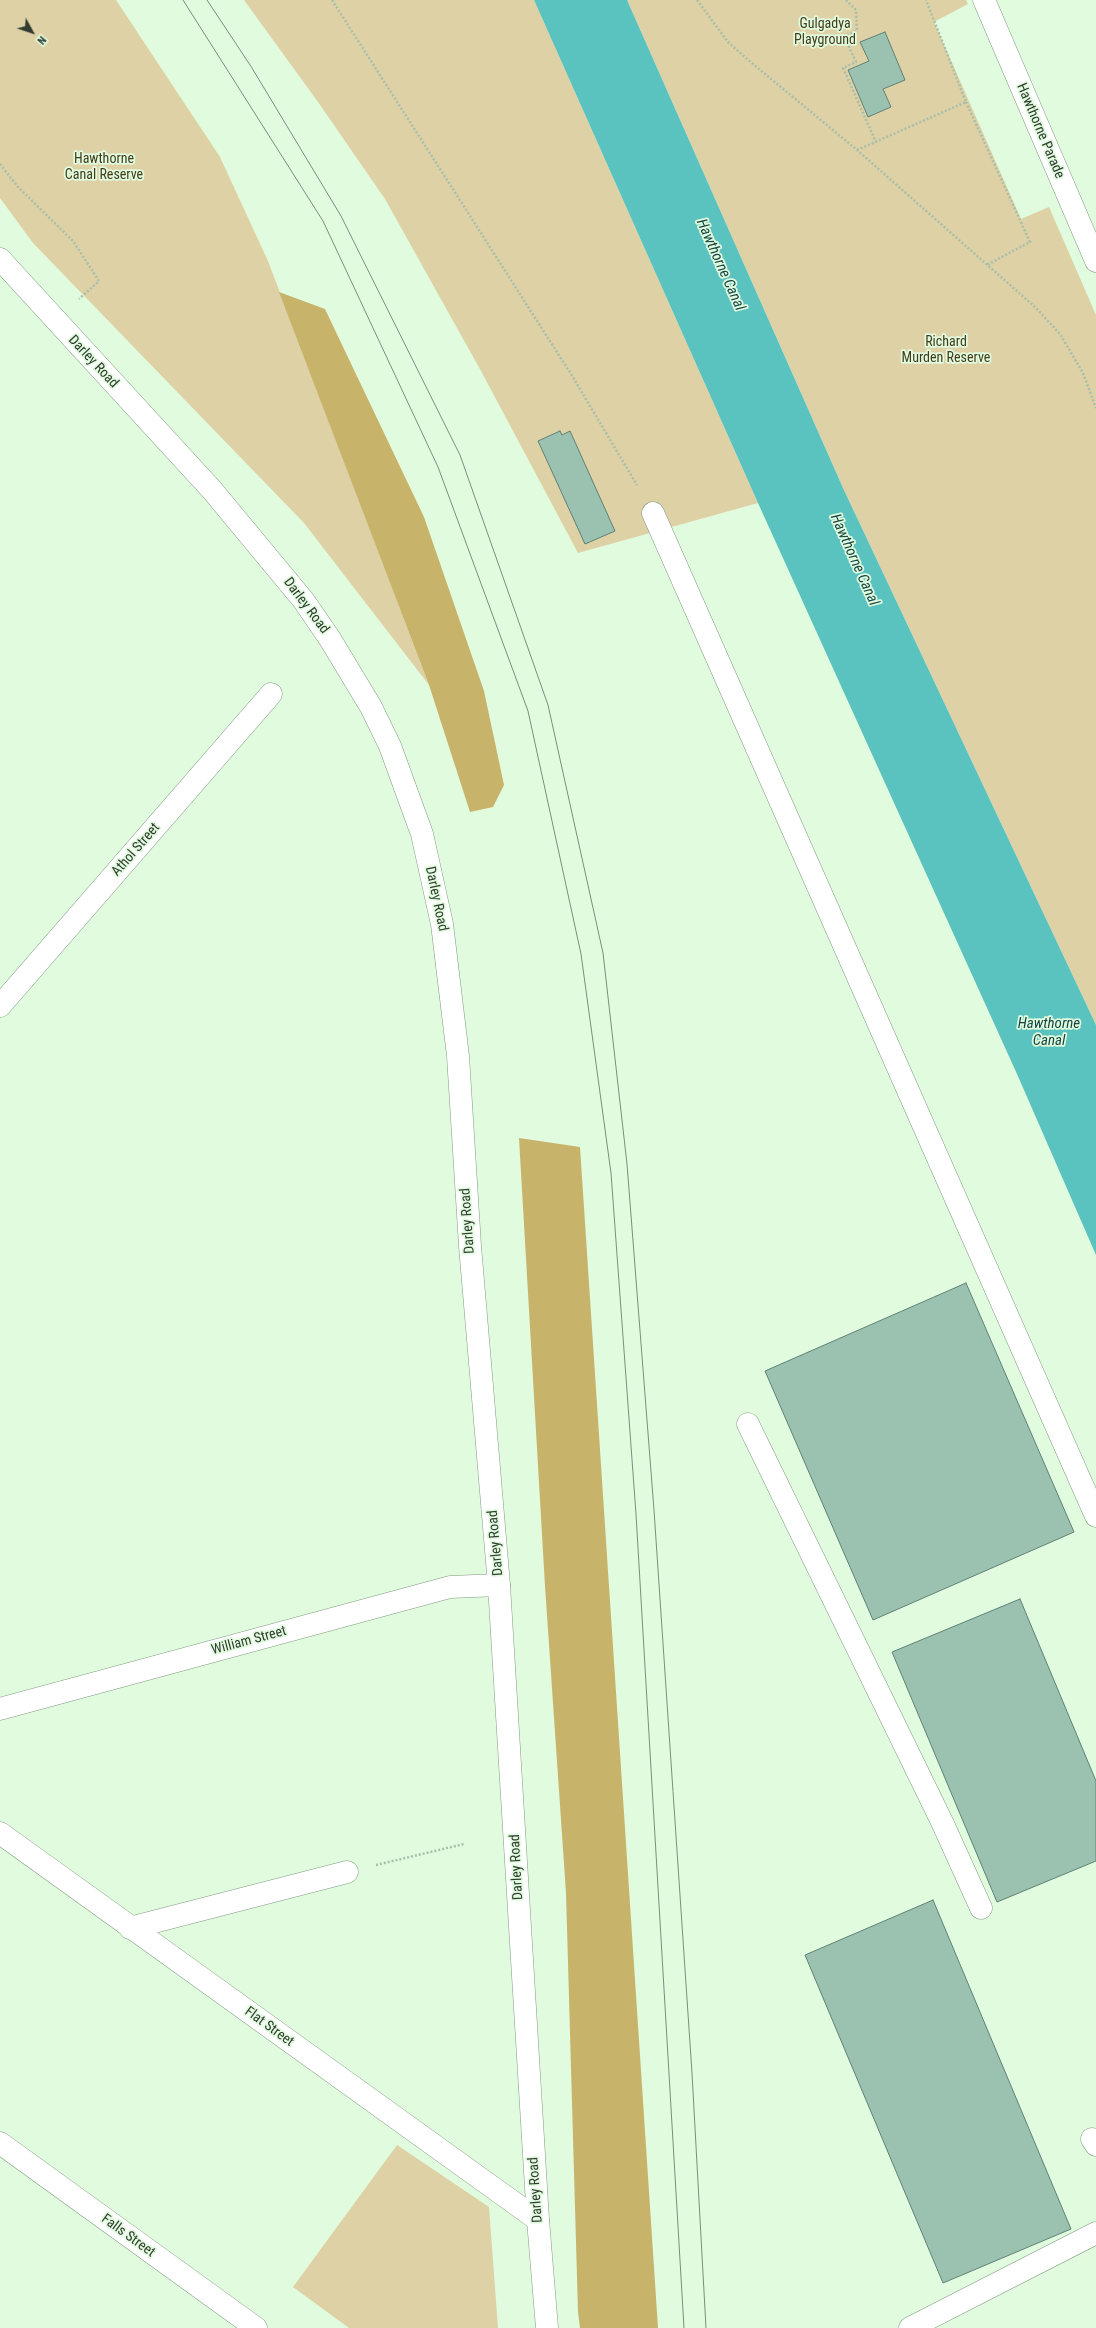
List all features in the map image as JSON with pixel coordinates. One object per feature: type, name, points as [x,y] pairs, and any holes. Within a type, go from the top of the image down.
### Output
[{"type":"main road","name":"Hawthorne Parade","points":[[984,0],[1096,261]]},
{"type":"main road","name":"Darley Road","points":[[0,259],[212,490],[304,601],[350,671],[390,746],[422,834],[442,924],[458,1056],[470,1246],[499,1585],[538,2220],[547,2328]]},
{"type":"main road","points":[[653,513],[1096,1516]]},
{"type":"main road","name":"Athol Street","points":[[0,1006],[271,694]]},
{"type":"main road","points":[[748,1424],[943,1824],[981,1908]]},
{"type":"main road","name":"William Street","points":[[0,1709],[450,1587],[499,1585]]},
{"type":"main road","name":"Flat Street","points":[[0,1833],[130,1928],[538,2220]]},
{"type":"main road","points":[[130,1928],[347,1872]]},
{"type":"main road","name":"Falls Street","points":[[0,2144],[256,2328]]},
{"type":"main road","points":[[910,2328],[1096,2233]]},
{"type":"path","points":[[332,0],[571,374],[653,513]]},
{"type":"path","points":[[697,0],[728,42],[857,150],[1035,307],[1060,334],[1083,373],[1094,399],[1096,408]]},
{"type":"path","points":[[846,0],[856,10],[857,31],[844,36],[856,62],[843,68],[876,142]]},
{"type":"path","points":[[926,0],[966,102],[1030,242],[988,265]]},
{"type":"path","points":[[857,150],[966,102]]},
{"type":"path","points":[[0,164],[17,186],[73,241],[99,281]]},
{"type":"path","points":[[347,1872],[464,1844]]},
{"type":"green space","name":"Hawthorne Canal Reserve","points":[[0,0],[116,0],[220,157],[268,261],[429,685],[304,523],[33,243],[0,198]]},
{"type":"green space","points":[[244,0],[534,0],[758,503],[578,553],[481,371],[385,199],[318,102]]},
{"type":"green space","name":"Richard Murden Reserve","points":[[627,0],[966,0],[968,4],[934,22],[1021,219],[1049,207],[1096,315],[1096,1025],[843,488]]},
{"type":"green space","points":[[397,2145],[489,2207],[498,2328],[349,2328],[293,2287]]},
{"type":"shaded area","points":[[279,292],[325,309],[424,517],[484,691],[504,785],[493,807],[470,812],[429,685]]},
{"type":"shaded area","points":[[519,1138],[580,1147],[658,2328],[580,2328],[578,2312],[566,1893],[545,1586]]},
{"type":"water","name":"Hawthorne Canal","points":[[534,0],[627,0],[843,488],[1096,1025],[1096,1255],[1017,1074],[758,503]]},
{"type":"building","points":[[885,32],[905,80],[883,89],[891,107],[868,117],[848,70],[869,61],[860,42]]},
{"type":"building","points":[[560,431],[562,435],[570,431],[615,531],[585,544],[538,441]]},
{"type":"building","points":[[966,1283],[1074,1532],[873,1620],[765,1371]]},
{"type":"building","points":[[1020,1599],[1096,1781],[1096,1861],[997,1902],[892,1652]]},
{"type":"building","points":[[933,1900],[1071,2229],[943,2283],[805,1955]]},
{"type":"tram line","points":[[183,0],[323,221],[438,467],[528,711],[581,954],[611,1173],[636,1514],[684,2328]]},
{"type":"tram line","points":[[207,0],[252,68],[341,216],[460,455],[548,705],[603,953],[627,1164],[654,1510],[692,2073],[706,2328]]},
{"type":"park label","name":"Gulgadya Playground","points":[[825,32]]}]
